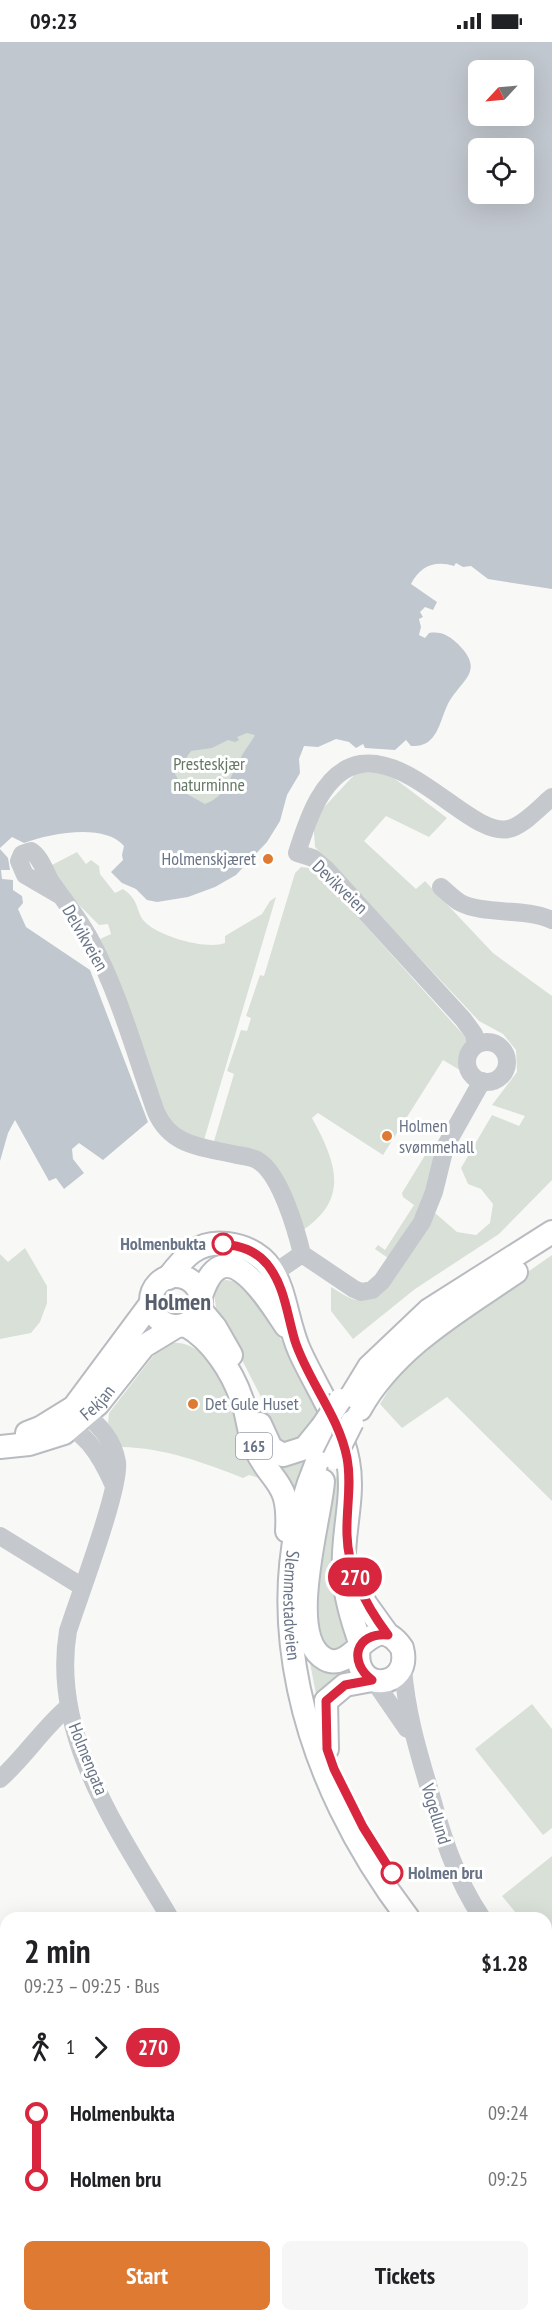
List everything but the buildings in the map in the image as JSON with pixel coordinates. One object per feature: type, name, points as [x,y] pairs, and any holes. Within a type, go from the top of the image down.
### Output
[{"type":"main road","name":"Slemmestadveien","points":[[404,1912],[360,1847],[329,1788],[304,1717],[294,1670],[289,1624],[289,1581],[298,1518],[309,1479],[358,1388],[362,1376],[398,1337],[443,1299],[519,1255],[552,1232]]},
{"type":"main road","points":[[168,1278],[184,1278],[192,1282],[191,1314],[162,1322],[153,1310],[152,1302],[156,1287],[168,1278],[186,1255],[206,1245],[215,1243],[251,1250],[266,1279],[282,1290],[295,1340],[346,1454],[350,1478],[344,1573],[360,1646],[357,1660],[362,1672],[373,1681],[386,1681],[396,1677],[402,1668],[402,1648],[388,1635],[360,1592],[347,1536]]},
{"type":"main road","name":"Slemmestadveien","points":[[346,1410],[415,1344],[552,1247]]},
{"type":"main road","name":"Fekjan","points":[[0,1439],[75,1415],[144,1346],[191,1314],[206,1281],[221,1268],[242,1269],[266,1279]]},
{"type":"main road","name":"Fekjan","points":[[0,1448],[47,1440],[64,1433],[152,1302]]},
{"type":"main road","name":"165","points":[[191,1314],[215,1327],[240,1371],[272,1448],[283,1455],[298,1452],[309,1444],[328,1441]]},
{"type":"main road","name":"165","points":[[191,1314],[197,1332],[213,1348],[231,1375],[243,1401],[255,1448],[283,1488],[288,1509],[285,1551],[289,1581]]},
{"type":"main road","name":"Slemmestadveien","points":[[328,1441],[323,1481],[316,1493],[305,1534],[299,1605],[304,1658],[312,1702],[327,1749],[363,1827],[420,1912]]},
{"type":"main road","name":"165","points":[[323,1481],[309,1556],[307,1611],[310,1638],[320,1655],[328,1660],[347,1657],[360,1646]]},
{"type":"main road","points":[[360,1646],[378,1634],[388,1635]]},
{"type":"main road","name":"165","points":[[327,1749],[326,1701],[345,1685],[373,1681]]},
{"type":"street","name":"Devikveien","points":[[476,1045],[474,1034],[463,1019],[326,869],[312,858],[297,853],[299,845],[322,792],[338,774],[353,766],[387,765],[408,773],[478,822],[494,828],[511,828],[552,797]]},
{"type":"street","points":[[441,887],[459,902],[472,907],[516,910],[541,915],[552,920]]},
{"type":"street","name":"Delvikveien","points":[[61,896],[83,926],[109,979],[156,1112],[166,1132],[179,1140],[259,1161],[274,1180],[295,1224],[302,1254]]},
{"type":"street","points":[[266,1279],[302,1254],[361,1292],[372,1290],[382,1281],[422,1222],[434,1192],[445,1147],[482,1082],[501,1077],[507,1066],[508,1059],[496,1043],[482,1042],[476,1045],[468,1056],[467,1063],[472,1075],[482,1082]]},
{"type":"street","name":"Holmengata","points":[[75,1415],[88,1443],[105,1464],[114,1486],[81,1586],[64,1652],[68,1707],[87,1766],[127,1845],[166,1912]]},
{"type":"street","points":[[0,1536],[81,1586]]},
{"type":"street","name":"Vogellund","points":[[402,1668],[405,1703],[413,1738],[458,1878],[478,1912]]},
{"type":"street","name":"Vogellund","points":[[373,1681],[413,1738]]},
{"type":"street","points":[[0,1779],[18,1763],[50,1722],[68,1707]]},
{"type":"green space","name":"Presteskjær naturminne","points":[[289,731],[244,864],[185,795],[170,769],[192,748],[240,732]]},
{"type":"green space","points":[[386,772],[447,818],[429,837],[386,816],[364,841],[416,889],[425,881],[493,953],[552,996],[552,1180],[499,1234],[415,1289],[353,1339],[331,1311],[331,1287],[356,1300],[374,1296],[381,1291],[435,1213],[457,1232],[476,1235],[490,1223],[493,1204],[481,1189],[468,1184],[461,1168],[492,1115],[519,1126],[525,1116],[492,1105],[517,1072],[516,1050],[503,1034],[479,1021],[315,847],[313,819],[356,773]]},
{"type":"green space","points":[[77,852],[86,864],[91,860],[99,866],[100,874],[115,893],[123,889],[129,893],[146,923],[162,933],[184,941],[207,945],[225,943],[225,936],[262,914],[270,901],[276,897],[204,1140],[177,1130],[162,1115],[100,939],[111,934],[108,924],[99,925],[68,894],[50,866]]},
{"type":"green space","points":[[301,867],[309,868],[329,885],[468,1040],[460,1056],[463,1072],[443,1060],[383,1155],[318,1113],[312,1118],[332,1163],[333,1192],[328,1205],[318,1218],[303,1230],[279,1176],[214,1141],[234,1074],[227,1071],[241,1030],[247,1031],[251,1018],[246,1016],[260,975],[264,976],[295,873]]},
{"type":"green space","points":[[430,1147],[435,1151],[424,1202],[388,1258],[375,1249],[378,1245],[385,1250],[414,1205],[403,1197],[402,1193]]},
{"type":"green space","points":[[25,1248],[47,1286],[47,1303],[40,1322],[31,1333],[0,1339],[0,1254],[8,1262]]},
{"type":"green space","points":[[552,1255],[552,1501],[447,1397],[402,1428],[380,1404],[402,1368],[469,1313]]},
{"type":"green space","points":[[225,1280],[243,1282],[275,1328],[319,1413],[300,1439],[284,1444],[270,1431],[261,1397],[216,1309],[214,1292],[217,1285]]},
{"type":"green space","points":[[171,1343],[188,1345],[204,1356],[218,1372],[240,1415],[263,1474],[259,1478],[249,1475],[243,1478],[198,1461],[168,1453],[121,1447],[108,1423],[109,1413],[157,1351]]},
{"type":"green space","points":[[309,1457],[295,1504],[273,1463],[294,1465]]},
{"type":"green space","points":[[338,1472],[347,1638],[344,1645],[333,1651],[321,1644],[312,1618],[327,1506]]},
{"type":"green space","points":[[309,1658],[349,1667],[351,1672],[318,1704]]},
{"type":"green space","points":[[532,1704],[552,1729],[552,1828],[543,1835],[475,1749]]},
{"type":"green space","points":[[552,1856],[552,1912],[515,1912],[502,1896]]},
{"type":"shaded area","points":[[0,42],[552,42],[552,589],[488,579],[471,566],[463,567],[456,563],[454,566],[434,564],[419,573],[411,584],[437,602],[433,610],[425,607],[420,612],[423,617],[419,619],[421,627],[419,635],[425,638],[429,633],[442,633],[448,636],[458,644],[470,662],[468,676],[452,697],[436,733],[432,739],[420,746],[411,746],[406,740],[395,750],[365,748],[363,744],[356,748],[349,742],[336,739],[318,747],[304,746],[299,759],[300,773],[287,795],[280,821],[267,842],[236,875],[215,887],[188,897],[157,902],[147,900],[136,889],[122,883],[111,872],[123,860],[124,846],[115,839],[91,832],[62,833],[24,843],[12,837],[0,848]],"holes":[[[247,733],[255,735],[223,791],[205,804],[187,794],[175,774],[191,751],[212,748],[228,740],[235,742],[239,740],[237,737]]]},
{"type":"shaded area","points":[[0,849],[8,858],[10,870],[1,870],[2,879],[13,880],[13,890],[22,896],[23,903],[18,909],[26,927],[90,970],[148,1122],[103,1160],[79,1143],[72,1149],[73,1159],[84,1173],[64,1189],[56,1178],[49,1181],[15,1120],[8,1133],[0,1161]]},
{"type":"bus line","name":"270","points":[[223,1244],[251,1250],[267,1264],[274,1274],[282,1290],[298,1349],[338,1432],[346,1454],[350,1478],[347,1536],[354,1570],[365,1603],[388,1635],[378,1634],[368,1638],[360,1647],[357,1660],[362,1672],[372,1680],[345,1685],[336,1690],[326,1701],[327,1749],[348,1801],[392,1873]]},
{"type":"place","name":"Holmenskjæret","points":[[268,859]]},
{"type":"place","name":"Holmen svømmehall","points":[[387,1136]]},
{"type":"place","name":"Holmenbukta","points":[[223,1244]]},
{"type":"place","name":"Det Gule Huset","points":[[193,1404]]},
{"type":"place","name":"Holmen bru","points":[[392,1873]]},
{"type":"district","name":"Holmen","points":[[178,1302]]}]
